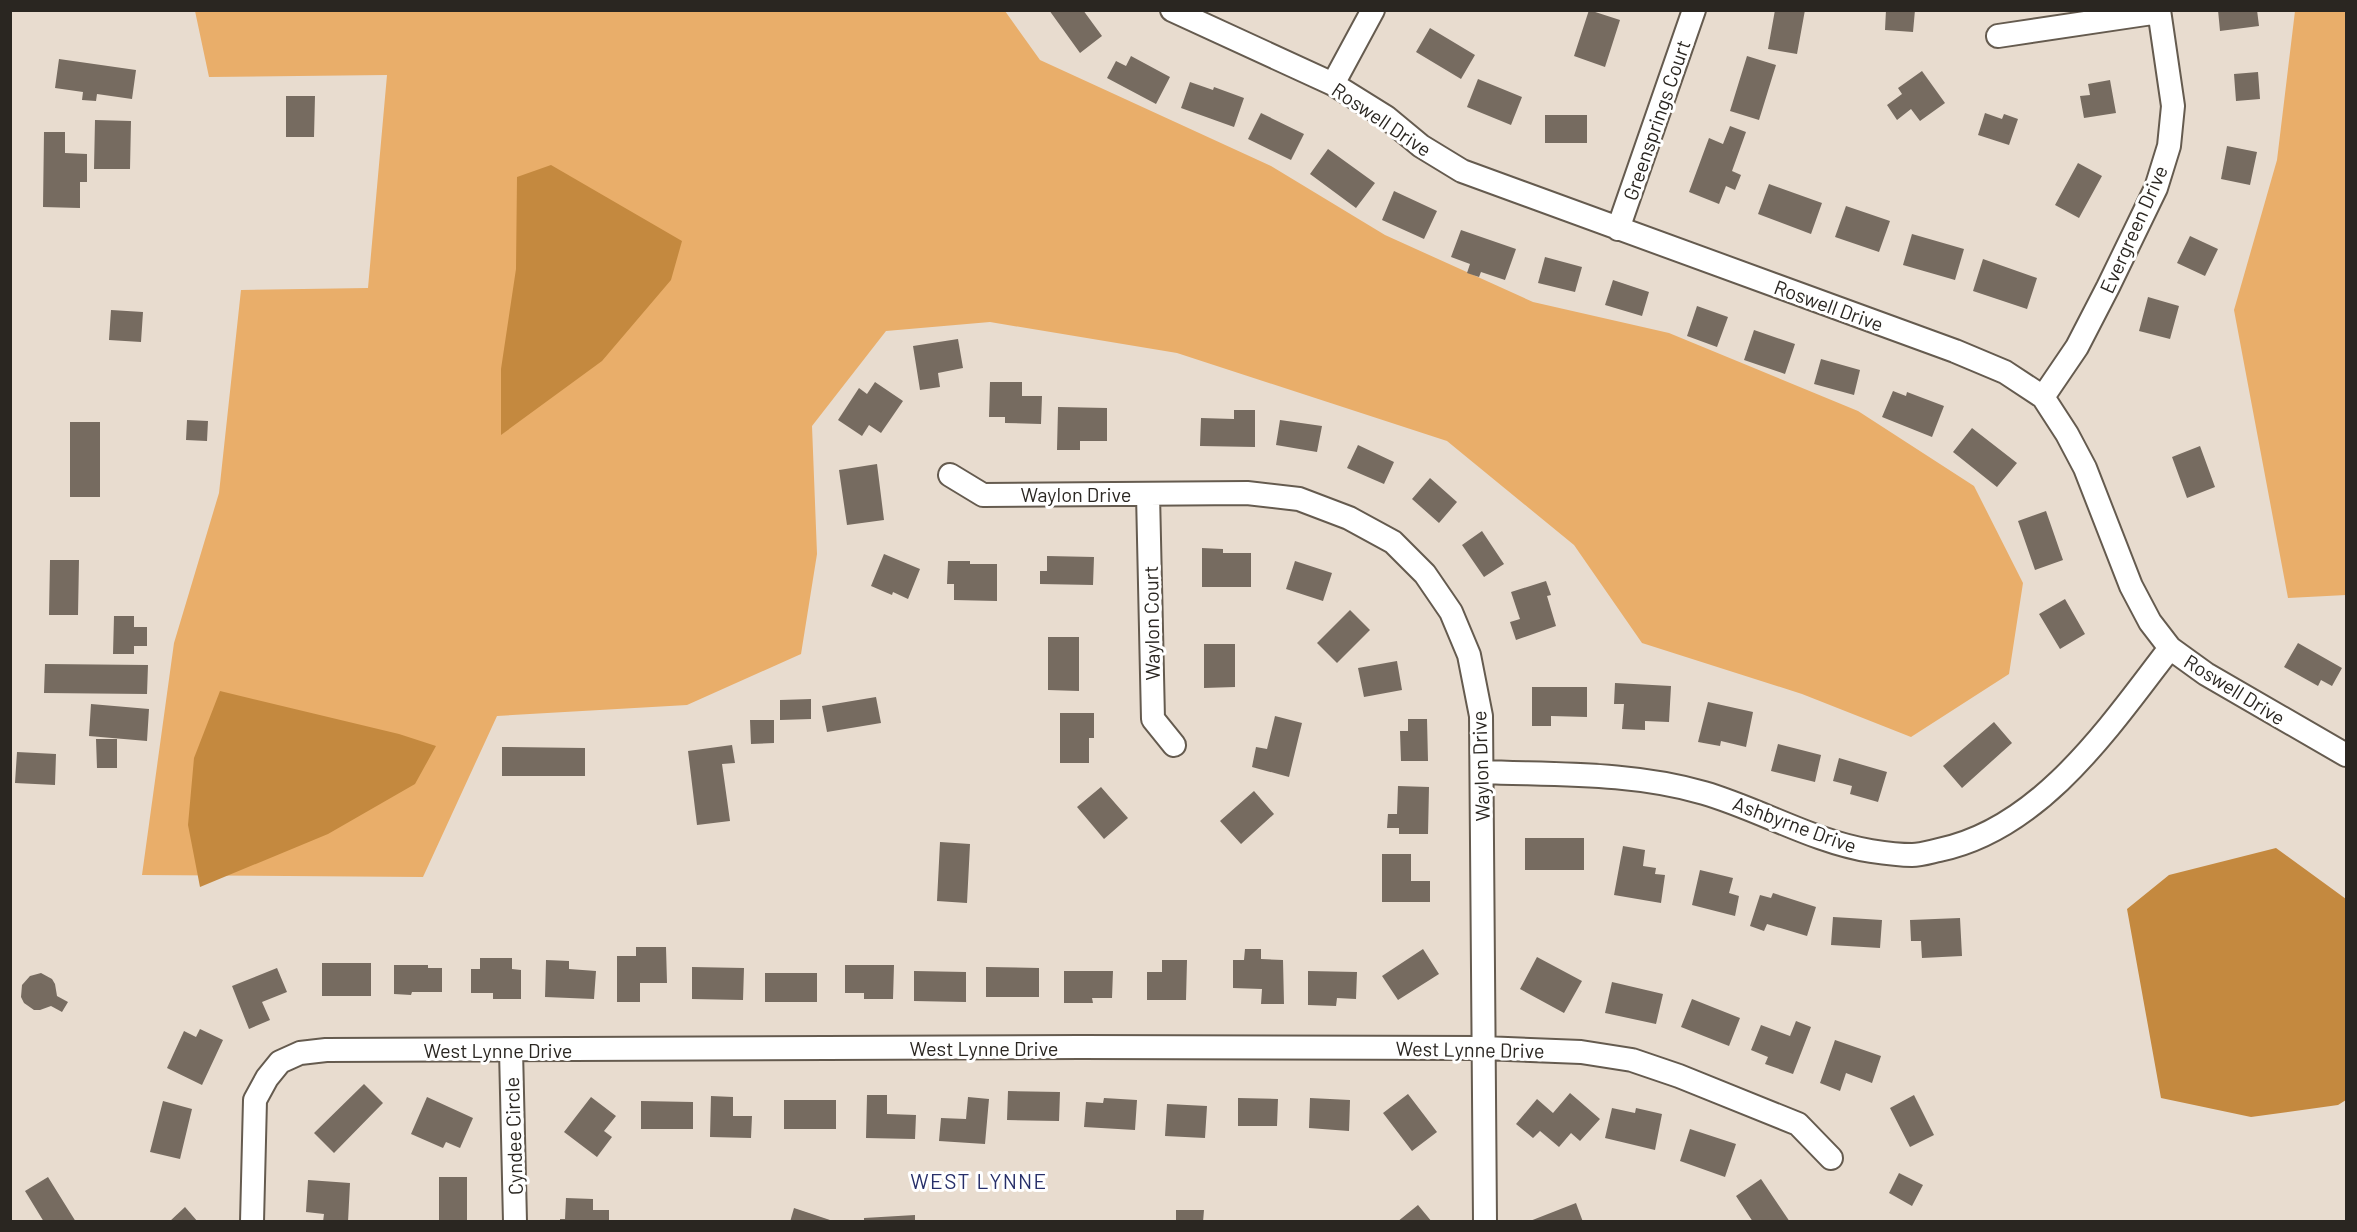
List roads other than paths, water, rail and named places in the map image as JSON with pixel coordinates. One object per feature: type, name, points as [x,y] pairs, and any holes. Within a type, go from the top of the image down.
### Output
[{"type":"street","name":"Roswell Drive","points":[[1172,10],[1333,84],[1386,117],[1421,146],[1462,171],[1955,351],[2005,372],[2043,397],[2067,434],[2085,468],[2131,586],[2150,622],[2170,648],[2206,674],[2346,755]]},
{"type":"street","points":[[1333,84],[1373,10]]},
{"type":"street","name":"Greensprings Court","points":[[1618,229],[1694,10]]},
{"type":"street","points":[[1998,36],[2159,11]]},
{"type":"street","name":"Evergreen Drive","points":[[2043,397],[2077,347],[2156,188],[2163,166],[2169,146],[2173,106],[2159,11]]},
{"type":"street","name":"Waylon Drive","points":[[950,475],[983,495],[1248,493],[1299,499],[1349,518],[1393,542],[1425,574],[1451,612],[1469,655],[1481,716],[1485,1221]]},
{"type":"street","name":"Waylon Court","points":[[1148,494],[1153,719],[1174,745]]},
{"type":"street","name":"Ashbyrne Drive","points":[[1483,772],[1656,781],[1734,802],[1826,838],[1870,851],[1914,855],[1959,846],[2002,825],[2056,786],[2111,724],[2170,648]]},
{"type":"street","name":"West Lynne Drive","points":[[252,1221],[255,1100],[279,1062],[300,1053],[326,1050],[1081,1047],[1483,1048],[1581,1052],[1632,1060],[1679,1076],[1798,1124],[1831,1158]]},
{"type":"street","name":"Cyndee Circle","points":[[511,1050],[515,1221]]},
{"type":"district","name":"WEST LYNNE","points":[[979,1180]]}]
